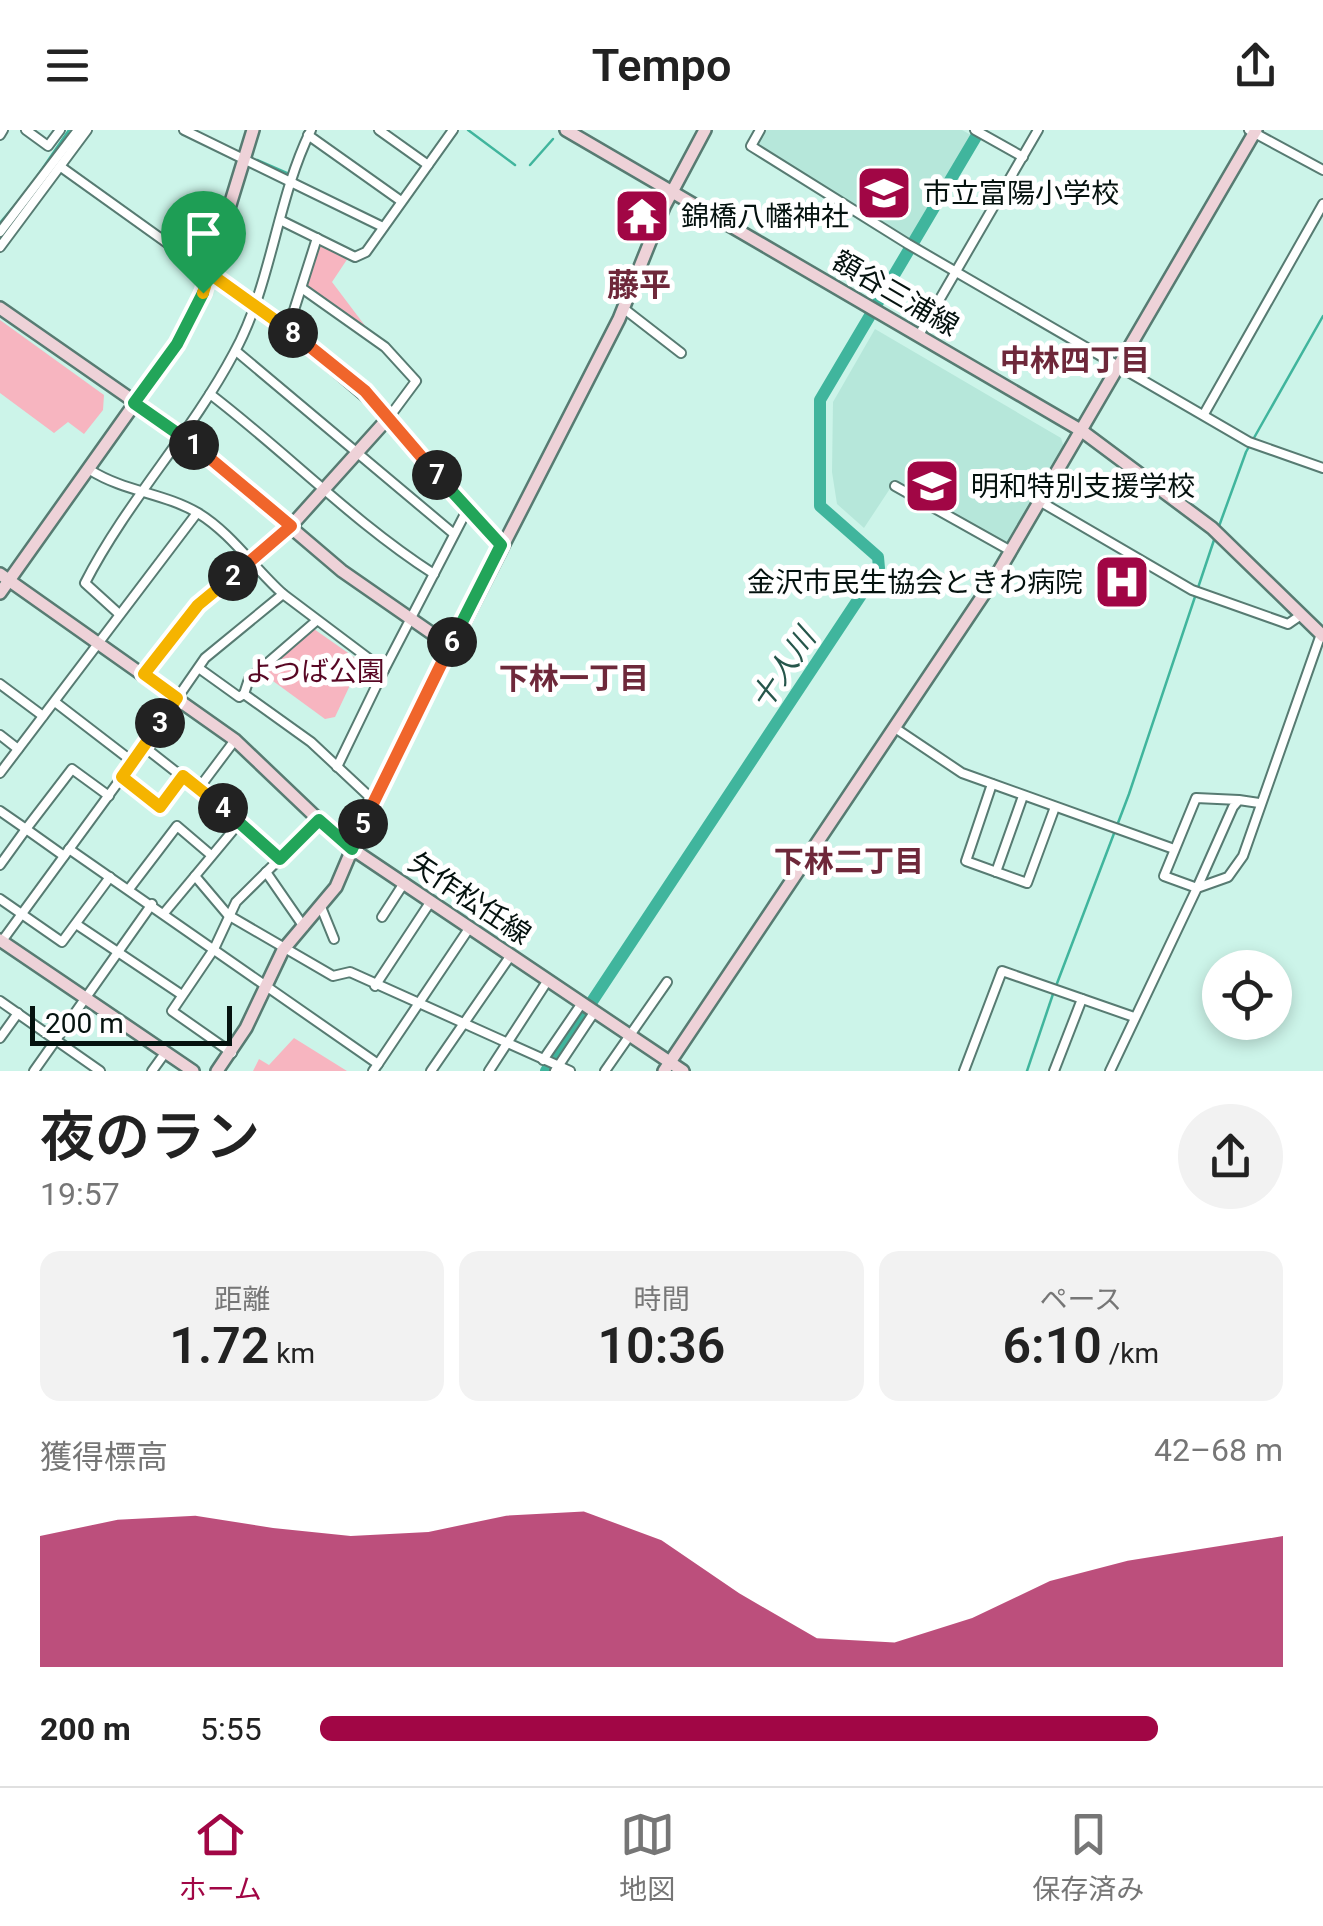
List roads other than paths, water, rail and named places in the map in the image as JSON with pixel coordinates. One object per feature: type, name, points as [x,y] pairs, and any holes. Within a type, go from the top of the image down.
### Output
[{"type":"street","points":[[26,130],[48,146],[60,130]]},
{"type":"street","points":[[0,232],[78,130]]},
{"type":"street","points":[[0,247],[87,130]]},
{"type":"street","points":[[0,593],[5,577],[90,470],[177,344],[209,273],[253,130]]},
{"type":"street","points":[[379,130],[428,165]]},
{"type":"street","points":[[280,220],[354,257],[366,252],[454,130]]},
{"type":"street","name":"額谷三浦線","points":[[566,130],[1082,431],[1216,532],[1323,633]]},
{"type":"street","points":[[217,1071],[232,1053],[283,950],[336,888],[373,800],[624,308],[671,191],[705,130]]},
{"type":"street","points":[[760,130],[751,146],[912,246],[1252,443],[1323,468]]},
{"type":"street","points":[[919,336],[1038,130]]},
{"type":"street","points":[[190,131],[383,228]]},
{"type":"street","points":[[978,131],[1023,156]]},
{"type":"street","points":[[667,1066],[1011,551],[1253,131],[1323,170]]},
{"type":"street","points":[[118,614],[85,583],[137,494],[210,394],[236,351],[255,306],[309,133],[402,201]]},
{"type":"street","points":[[61,168],[288,328],[390,416],[466,512],[501,545]]},
{"type":"street","points":[[1204,414],[1323,204]]},
{"type":"street","points":[[288,328],[318,238]]},
{"type":"street","points":[[144,674],[198,605],[291,526],[390,416],[416,381],[385,347],[303,289]]},
{"type":"street","points":[[0,308],[181,434],[342,571],[450,646]]},
{"type":"street","points":[[624,308],[681,353]]},
{"type":"street","points":[[236,351],[454,534]]},
{"type":"street","points":[[210,394],[373,531],[434,574]]},
{"type":"street","points":[[90,470],[137,494],[197,512],[227,534],[248,562],[315,622],[384,670]]},
{"type":"street","points":[[895,486],[1011,551]]},
{"type":"street","points":[[1041,502],[1195,591],[1288,624],[1301,615]]},
{"type":"street","points":[[0,773],[197,512]]},
{"type":"street","points":[[337,766],[466,512]]},
{"type":"street","name":"矢作松任線","points":[[5,577],[235,740],[352,849],[630,1034],[667,1066],[683,1071]]},
{"type":"street","points":[[192,1071],[1,940],[109,796],[204,658],[283,594]]},
{"type":"street","points":[[200,669],[239,697],[244,694],[248,679],[315,622]]},
{"type":"street","points":[[1258,802],[1196,798],[1164,876],[1197,888],[1228,877],[1243,856],[1258,802],[1323,633]]},
{"type":"street","points":[[0,684],[43,716]]},
{"type":"street","points":[[244,694],[337,766],[373,800]]},
{"type":"street","points":[[55,702],[133,762]]},
{"type":"street","points":[[895,728],[962,773],[1174,850]]},
{"type":"street","points":[[0,736],[18,749]]},
{"type":"street","points":[[198,788],[235,740]]},
{"type":"street","points":[[143,746],[240,822],[280,859]]},
{"type":"street","points":[[0,865],[72,768],[109,796]]},
{"type":"street","points":[[122,777],[160,807],[183,776]]},
{"type":"street","points":[[992,784],[966,861],[996,872],[1026,882],[1055,807]]},
{"type":"street","points":[[996,872],[1023,796]]},
{"type":"street","points":[[1110,1071],[1239,800]]},
{"type":"street","points":[[0,811],[165,912],[375,1068],[470,927]]},
{"type":"street","points":[[232,1053],[172,1011],[214,949],[228,916],[319,820]]},
{"type":"street","points":[[165,912],[240,822]]},
{"type":"street","points":[[129,889],[177,826],[211,855]]},
{"type":"street","points":[[266,872],[304,927]]},
{"type":"street","points":[[0,899],[62,942],[110,876]]},
{"type":"street","points":[[194,876],[228,916],[333,976],[350,972],[418,1006],[570,1071]]},
{"type":"street","points":[[382,917],[404,883]]},
{"type":"street","points":[[375,986],[431,900]]},
{"type":"street","points":[[34,1071],[152,904]]},
{"type":"street","points":[[321,907],[334,939]]},
{"type":"street","points":[[76,924],[182,996]]},
{"type":"street","points":[[431,1071],[511,955]]},
{"type":"street","points":[[964,1071],[1002,971],[1134,1017]]},
{"type":"street","points":[[493,1070],[548,980]]},
{"type":"street","points":[[605,1071],[667,982]]},
{"type":"street","points":[[1054,1071],[1082,999]]},
{"type":"street","points":[[0,1001],[95,1070]]},
{"type":"street","points":[[552,1065],[589,1007]]},
{"type":"street","points":[[552,1065],[589,1007]]},
{"type":"street","points":[[0,1038],[18,1013]]},
{"type":"street","points":[[152,1071],[165,1053]]},
{"type":"waterway","points":[[36,178],[69,130]]},
{"type":"waterway","points":[[468,130],[515,165]]},
{"type":"waterway","name":"十人川","points":[[546,1071],[879,568],[878,557],[820,506],[820,400],[980,130]]},
{"type":"waterway","points":[[530,165],[553,139]]},
{"type":"waterway","points":[[218,142],[230,148]]},
{"type":"waterway","points":[[257,160],[289,174]]},
{"type":"waterway","points":[[0,223],[32,185]]},
{"type":"waterway","points":[[1218,529],[1246,452],[1323,316]]},
{"type":"waterway","points":[[1056,986],[1129,794],[1215,537]]},
{"type":"waterway","points":[[1027,1071],[1053,994]]},
{"type":"place","name":"市立富陽小学校","points":[[884,193]]},
{"type":"place","name":"錦橋八幡神社","points":[[642,216]]},
{"type":"place","name":"明和特別支援学校","points":[[932,486]]},
{"type":"place","name":"金沢市民生協会ときわ病院","points":[[1122,582]]},
{"type":"district","name":"藤平","points":[[639,285]]},
{"type":"district","name":"中林四丁目","points":[[1075,361]]},
{"type":"district","name":"下林一丁目","points":[[574,679]]},
{"type":"district","name":"下林二丁目","points":[[849,862]]},
{"type":"park label","name":"よつば公園","points":[[315,671]]}]
